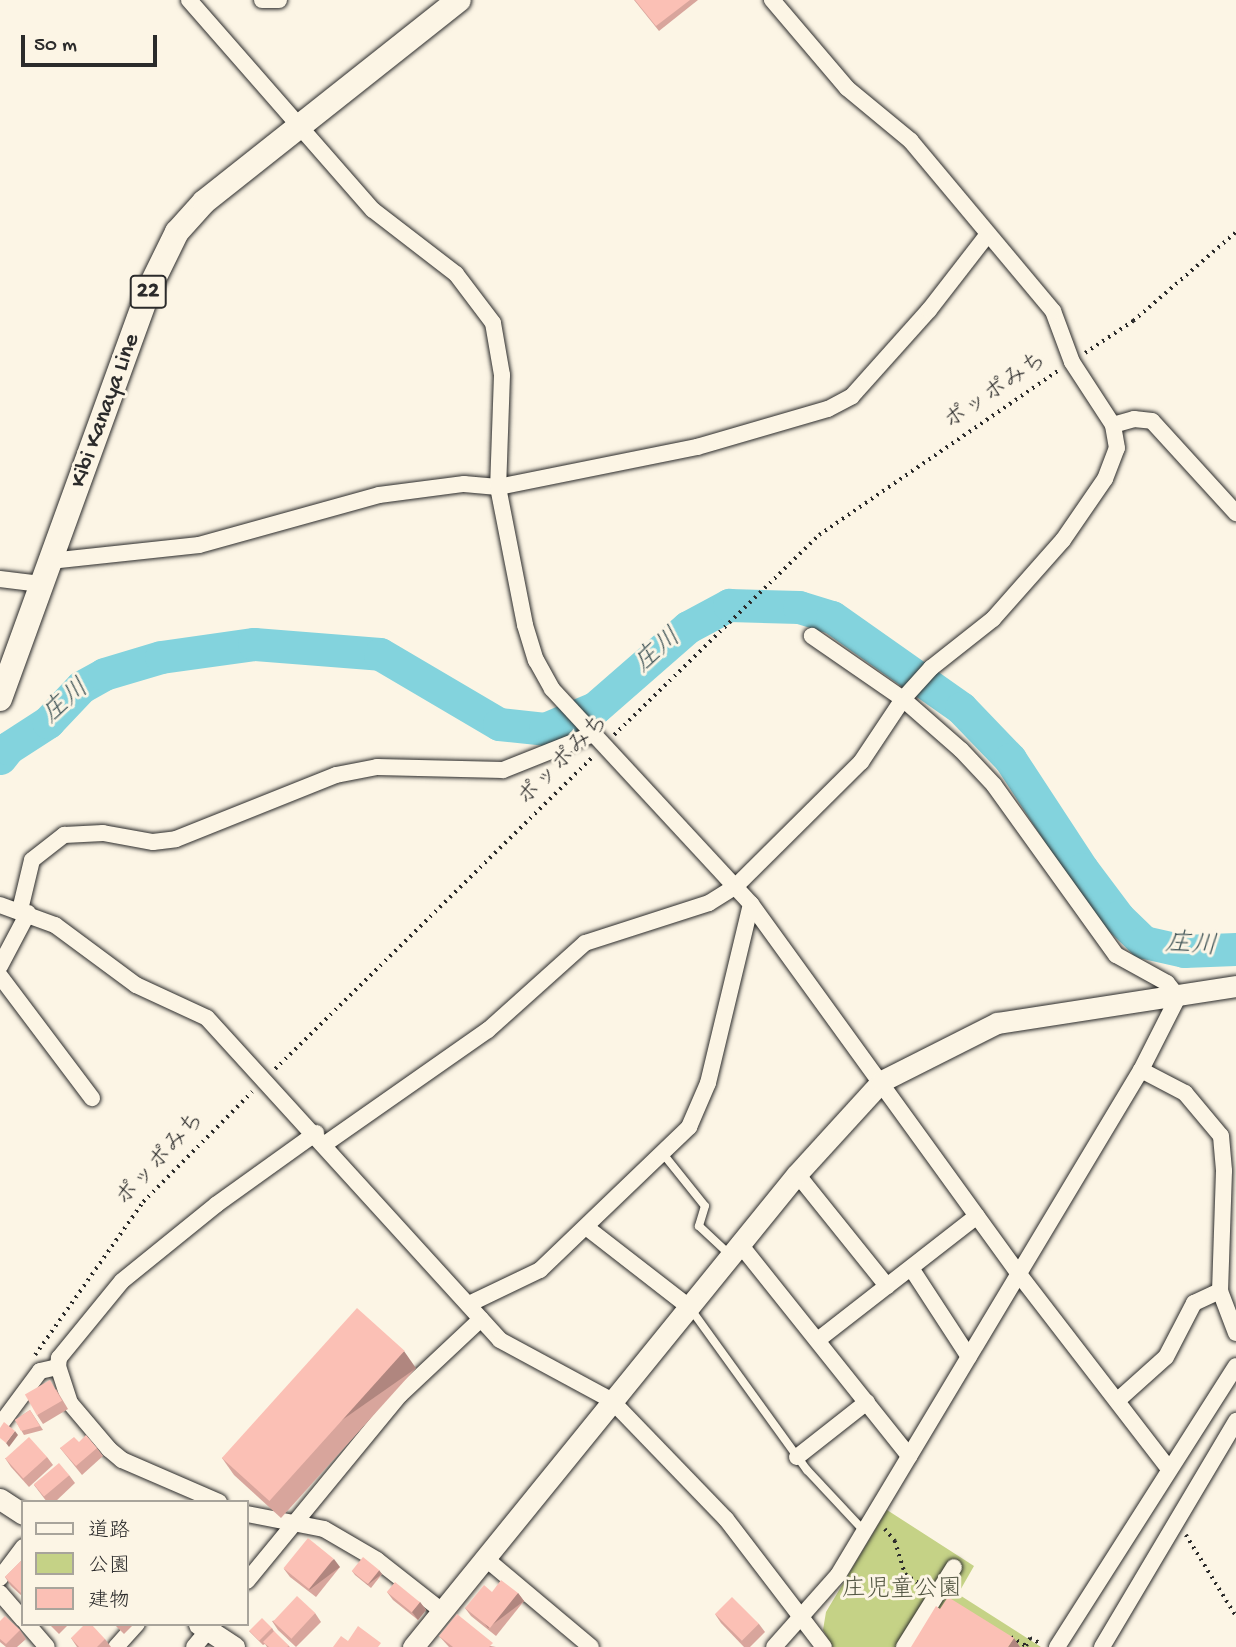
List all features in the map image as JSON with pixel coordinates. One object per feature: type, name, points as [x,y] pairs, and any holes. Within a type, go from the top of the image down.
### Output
[{"type":"main road","name":"Kibi Kanaya Line","points":[[0,699],[150,287],[177,232],[204,202],[459,0]]},
{"type":"street","points":[[189,0],[301,124],[373,210],[456,274],[493,323],[502,375],[498,487],[536,660],[563,703],[751,904],[882,1081],[1018,1273],[1169,1469]]},
{"type":"street","points":[[262,0],[279,0]]},
{"type":"street","points":[[215,1500],[115,1455],[79,1417],[58,1367],[64,1350],[122,1281],[217,1204],[488,1030],[585,943],[709,903],[736,886],[861,762],[903,699],[931,668],[993,620],[1063,540],[1105,479],[1118,448],[1113,425],[1072,362],[1053,311],[911,141],[847,88],[772,0]]},
{"type":"street","points":[[0,579],[199,545],[379,495],[464,484],[498,487],[697,447],[828,409],[852,396],[929,310],[988,234]]},
{"type":"street","points":[[1113,425],[1134,419],[1152,421],[1236,513]]},
{"type":"street","points":[[812,636],[903,699],[994,785],[1116,955],[1167,983],[1178,997]]},
{"type":"street","points":[[0,966],[24,911],[32,860],[64,835],[103,833],[153,842],[176,839],[336,775],[377,767],[503,770],[597,741]]},
{"type":"street","points":[[469,1304],[532,1276],[664,1155],[690,1126],[702,1101],[751,904]]},
{"type":"street","points":[[0,905],[24,911],[55,926],[154,996],[207,1018],[320,1139],[481,1319],[515,1351],[611,1400],[726,1519],[824,1647]]},
{"type":"street","points":[[0,976],[92,1098]]},
{"type":"street","points":[[414,1647],[796,1174],[882,1081],[997,1023],[1236,986]]},
{"type":"street","points":[[774,1647],[830,1586],[868,1526],[1142,1070],[1178,997]]},
{"type":"street","points":[[1142,1070],[1185,1093],[1221,1136],[1224,1171],[1220,1290],[1236,1333]]},
{"type":"street","points":[[796,1174],[887,1286]]},
{"type":"street","points":[[819,1339],[977,1216]]},
{"type":"street","points":[[586,1227],[688,1306]]},
{"type":"street","points":[[734,1249],[819,1339],[909,1456]]},
{"type":"street","points":[[911,1268],[969,1357]]},
{"type":"street","points":[[1118,1400],[1166,1357],[1194,1303],[1220,1290]]},
{"type":"street","points":[[248,1580],[400,1395],[481,1319]]},
{"type":"street","points":[[1057,1647],[1236,1366]]},
{"type":"street","points":[[0,1425],[40,1370],[58,1367]]},
{"type":"street","points":[[797,1457],[867,1402]]},
{"type":"street","points":[[1101,1647],[1236,1421]]},
{"type":"street","points":[[0,1499],[21,1513]]},
{"type":"street","points":[[248,1514],[324,1529],[354,1545],[442,1611]]},
{"type":"street","points":[[0,1578],[21,1550]]},
{"type":"street","points":[[485,1558],[592,1647]]},
{"type":"street","points":[[904,1647],[954,1567]]},
{"type":"street","points":[[0,1593],[21,1617]]},
{"type":"street","points":[[116,1647],[134,1626]]},
{"type":"street","points":[[194,1647],[206,1626],[234,1647]]},
{"type":"lane","points":[[664,1155],[705,1206],[699,1226],[734,1249]]},
{"type":"lane","points":[[688,1306],[797,1457],[868,1526]]},
{"type":"path","name":"ポッポみち","points":[[31,1359],[143,1202],[597,741],[847,513],[1133,321],[1236,232]]},
{"type":"path","points":[[1174,1525],[1190,1541],[1236,1616]]},
{"type":"path","points":[[868,1526],[892,1536],[909,1578],[937,1593]]},
{"type":"path","points":[[1004,1633],[1026,1647],[1030,1638],[1047,1647]]},
{"type":"green space","name":"庄児童公園","points":[[887,1510],[974,1566],[958,1594],[1041,1647],[833,1647],[823,1630],[826,1612]]},
{"type":"building","points":[[635,0],[690,0],[656,26]]},
{"type":"building","points":[[357,1308],[405,1351],[269,1501],[222,1458]]},
{"type":"building","points":[[50,1380],[62,1401],[37,1415],[25,1394]]},
{"type":"building","points":[[30,1410],[40,1426],[21,1431],[15,1420]]},
{"type":"building","points":[[4,1422],[15,1431],[6,1443],[0,1438],[0,1428]]},
{"type":"building","points":[[86,1435],[97,1448],[76,1466],[60,1448],[74,1437],[79,1442]]},
{"type":"building","points":[[29,1437],[47,1457],[23,1478],[5,1458]]},
{"type":"building","points":[[59,1463],[69,1475],[44,1496],[34,1484]]},
{"type":"building","points":[[308,1538],[334,1559],[309,1589],[283,1568]]},
{"type":"building","points":[[363,1557],[379,1570],[368,1584],[352,1571]]},
{"type":"building","points":[[21,1561],[21,1593],[5,1577]]},
{"type":"building","points":[[501,1580],[518,1593],[490,1628],[465,1608],[484,1585],[492,1592]]},
{"type":"building","points":[[395,1582],[420,1602],[412,1612],[387,1592]]},
{"type":"building","points":[[297,1596],[315,1613],[291,1639],[273,1622]]},
{"type":"building","points":[[732,1597],[759,1624],[742,1641],[715,1614]]},
{"type":"building","points":[[948,1597],[1014,1638],[1008,1647],[911,1647],[936,1606],[940,1609]]},
{"type":"building","points":[[457,1614],[493,1643],[489,1647],[453,1647],[439,1636]]},
{"type":"building","points":[[5,1616],[20,1630],[6,1644],[0,1639],[0,1621]]},
{"type":"building","points":[[262,1618],[272,1628],[259,1641],[249,1631]]},
{"type":"building","points":[[83,1626],[93,1626],[105,1639],[97,1647],[79,1647],[71,1638]]},
{"type":"building","points":[[358,1626],[381,1643],[378,1647],[333,1647],[341,1636],[348,1641]]},
{"type":"building","points":[[274,1631],[289,1646],[269,1647],[263,1642]]},
{"type":"waterway","name":"庄川","points":[[0,758],[8,748],[48,722],[81,687],[104,674],[161,657],[254,644],[380,654],[499,724],[545,729],[595,708],[688,627],[729,605],[799,607],[832,617],[961,708],[1010,759],[1082,869],[1118,917],[1144,942],[1184,951],[1236,949]]}]
